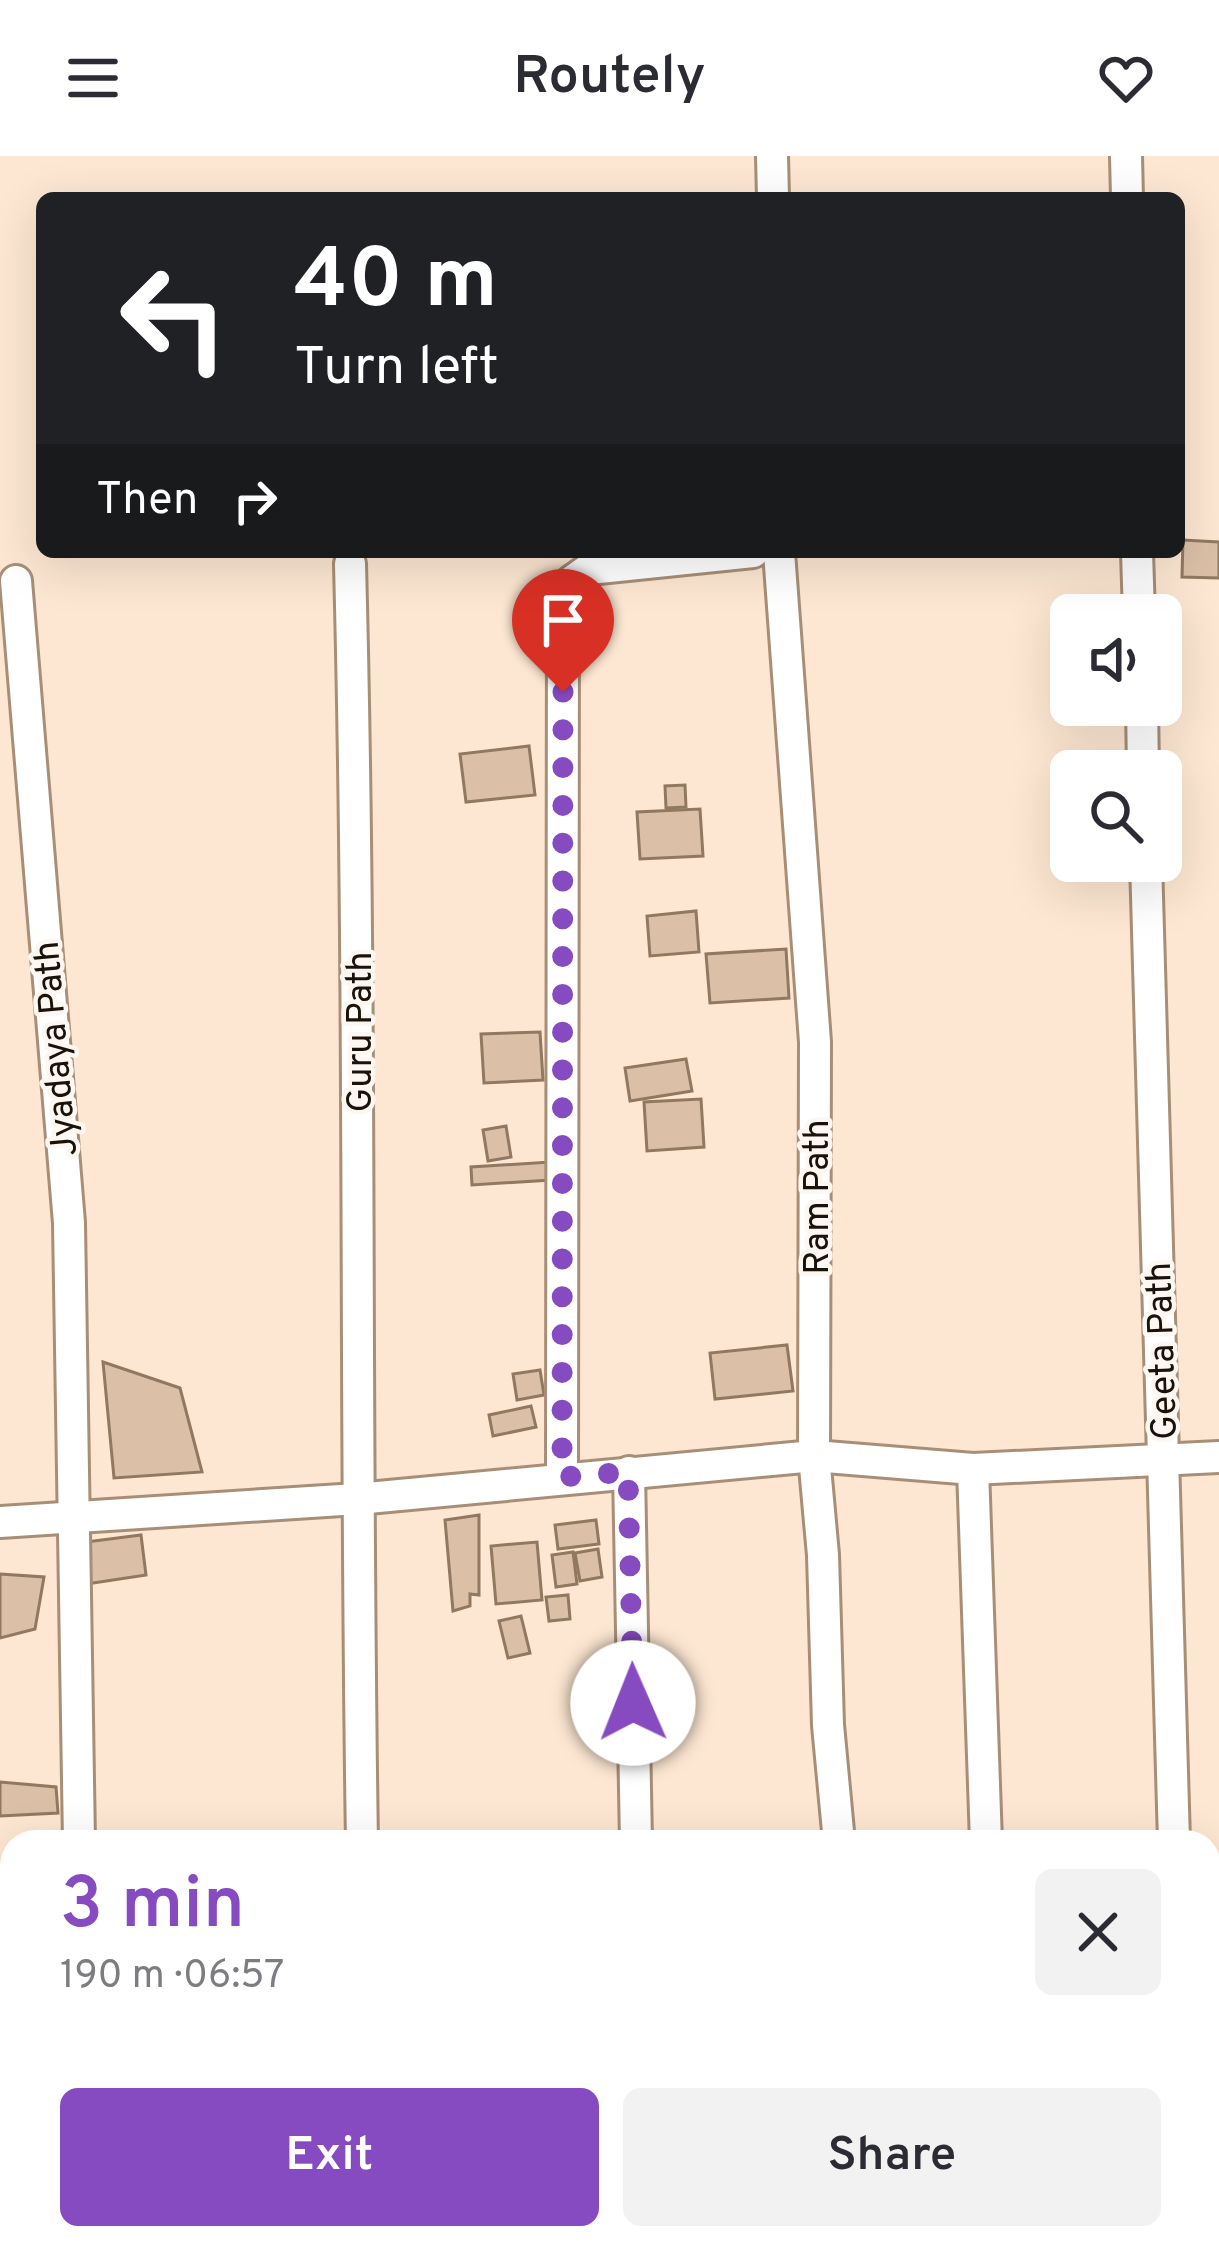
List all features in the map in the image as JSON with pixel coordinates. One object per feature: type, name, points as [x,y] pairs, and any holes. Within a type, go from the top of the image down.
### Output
[{"type":"street","points":[[772,156],[773,192]]},
{"type":"street","points":[[1126,156],[1127,192]]},
{"type":"street","points":[[562,1477],[563,599],[572,581],[589,569],[695,558]]},
{"type":"street","name":"Ram Path","points":[[779,558],[815,1042],[814,1456],[838,1830]]},
{"type":"street","points":[[1137,558],[1138,594]]},
{"type":"street","name":"Guru Path","points":[[350,564],[358,882],[362,1830]]},
{"type":"street","name":"Jyadaya Path","points":[[16,580],[69,1223],[79,1830]]},
{"type":"street","name":"Geeta Path","points":[[1147,882],[1174,1830]]},
{"type":"street","points":[[0,1522],[357,1499],[814,1456],[973,1469],[1219,1457]]},
{"type":"street","points":[[973,1469],[986,1830]]},
{"type":"street","points":[[628,1472],[636,1830]]},
{"type":"building","points":[[1185,540],[1219,542],[1219,578],[1182,577]]},
{"type":"building","points":[[529,746],[535,795],[466,802],[460,754]]},
{"type":"building","points":[[685,785],[686,807],[666,808],[665,786]]},
{"type":"building","points":[[700,809],[703,856],[640,859],[637,812]]},
{"type":"building","points":[[696,911],[699,952],[650,956],[647,916]]},
{"type":"building","points":[[786,949],[789,998],[710,1003],[706,954]]},
{"type":"building","points":[[540,1032],[543,1080],[484,1083],[481,1034]]},
{"type":"building","points":[[686,1059],[692,1091],[630,1101],[625,1068]]},
{"type":"building","points":[[701,1099],[704,1147],[647,1151],[644,1102]]},
{"type":"building","points":[[506,1126],[511,1157],[488,1161],[483,1130]]},
{"type":"building","points":[[550,1162],[551,1180],[472,1185],[471,1167]]},
{"type":"building","points":[[787,1345],[793,1391],[715,1399],[710,1353]]},
{"type":"building","points":[[103,1362],[180,1388],[202,1472],[114,1478]]},
{"type":"building","points":[[540,1370],[544,1395],[517,1400],[513,1374]]},
{"type":"building","points":[[531,1406],[536,1427],[493,1436],[489,1415]]},
{"type":"building","points":[[479,1515],[479,1595],[470,1594],[470,1606],[453,1611],[445,1520]]},
{"type":"building","points":[[596,1520],[599,1544],[558,1549],[555,1525]]},
{"type":"building","points":[[141,1535],[146,1575],[80,1585],[78,1543]]},
{"type":"building","points":[[537,1542],[542,1600],[496,1604],[491,1546]]},
{"type":"building","points":[[598,1549],[602,1577],[580,1581],[575,1553]]},
{"type":"building","points":[[573,1552],[577,1584],[556,1587],[552,1555]]},
{"type":"building","points":[[0,1574],[44,1577],[35,1629],[0,1638]]},
{"type":"building","points":[[568,1595],[570,1619],[549,1621],[546,1597]]},
{"type":"building","points":[[521,1616],[530,1653],[508,1658],[499,1621]]},
{"type":"building","points":[[0,1782],[56,1787],[58,1813],[0,1816]]},
{"type":"route","points":[[563,692],[562,1477],[628,1472],[633,1703]]}]
